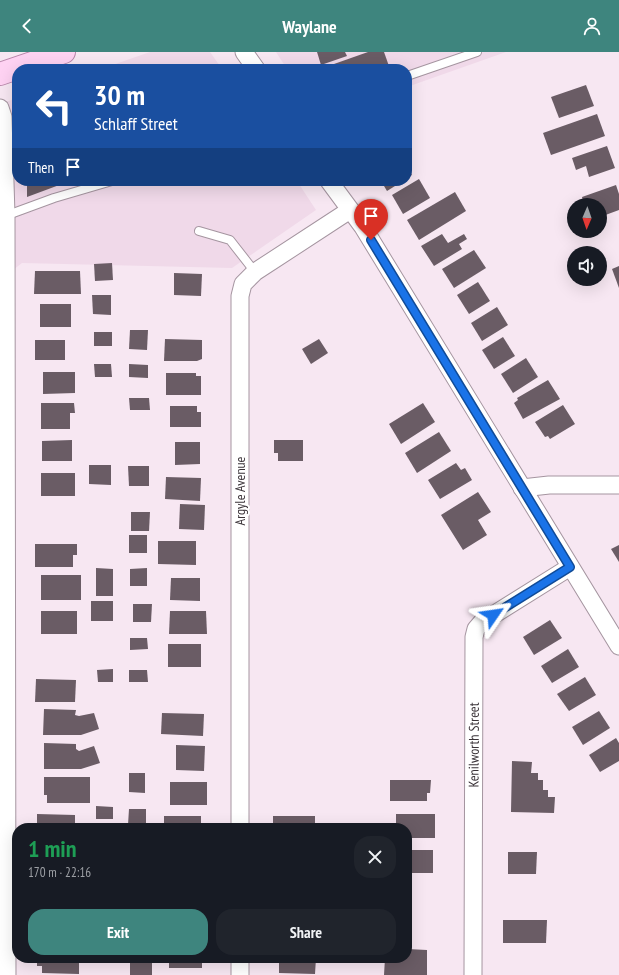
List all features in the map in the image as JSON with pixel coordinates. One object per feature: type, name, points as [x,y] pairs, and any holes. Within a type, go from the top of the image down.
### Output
[{"type":"main road","points":[[21,59],[64,52]]},
{"type":"main road","points":[[0,74],[12,65]]},
{"type":"street","points":[[244,52],[252,64]]},
{"type":"street","points":[[0,108],[3,117],[7,975]]},
{"type":"street","points":[[333,186],[363,227],[619,646]]},
{"type":"street","name":"Argyle Avenue","points":[[240,823],[240,296],[243,284],[255,272],[350,210]]},
{"type":"street","points":[[522,488],[549,485],[619,485]]},
{"type":"street","name":"Kenilworth Street","points":[[473,975],[474,636],[476,628],[482,622],[570,567]]},
{"type":"street","points":[[240,963],[240,975]]},
{"type":"lane","points":[[412,74],[477,52]]},
{"type":"lane","points":[[3,217],[54,198],[95,186]]},
{"type":"lane","points":[[199,231],[230,240],[255,272]]},
{"type":"shaded area","points":[[150,52],[210,52],[218,64],[115,64]]},
{"type":"shaded area","points":[[276,52],[506,52],[412,85],[412,64],[284,64]]},
{"type":"shaded area","points":[[12,100],[12,186],[300,186],[316,210],[232,268],[22,263],[0,280],[0,104]]},
{"type":"building","points":[[317,52],[345,52],[347,56],[324,64],[321,64]]},
{"type":"building","points":[[368,52],[384,52],[388,64],[334,64]]},
{"type":"building","points":[[586,85],[594,106],[559,118],[551,97]]},
{"type":"building","points":[[597,114],[605,136],[551,155],[543,133]]},
{"type":"building","points":[[607,146],[615,168],[589,177],[586,166],[576,170],[572,158]]},
{"type":"building","points":[[419,179],[430,198],[403,214],[392,195],[407,186],[412,186],[412,183]]},
{"type":"building","points":[[616,185],[619,194],[619,210],[607,214],[607,198],[582,197]]},
{"type":"building","points":[[27,186],[57,186],[27,197]]},
{"type":"building","points":[[384,186],[395,186],[387,191]]},
{"type":"building","points":[[455,192],[466,211],[419,240],[407,220]]},
{"type":"building","points":[[442,234],[448,243],[464,234],[467,239],[459,244],[462,249],[434,266],[421,246]]},
{"type":"building","points":[[474,250],[486,268],[454,288],[442,269]]},
{"type":"building","points":[[112,263],[113,280],[95,281],[94,264]]},
{"type":"building","points":[[619,266],[619,288],[612,269]]},
{"type":"building","points":[[35,271],[80,271],[81,294],[34,294]]},
{"type":"building","points":[[174,273],[202,274],[201,296],[174,295]]},
{"type":"building","points":[[478,282],[490,301],[469,314],[457,295]]},
{"type":"building","points":[[92,295],[111,295],[111,315],[93,314]]},
{"type":"building","points":[[40,304],[71,304],[71,327],[40,327]]},
{"type":"building","points":[[497,307],[508,325],[482,341],[471,323]]},
{"type":"building","points":[[130,330],[148,330],[147,350],[129,349]]},
{"type":"building","points":[[94,332],[112,332],[112,346],[94,346]]},
{"type":"building","points":[[503,337],[515,356],[494,369],[482,350]]},
{"type":"building","points":[[165,339],[202,340],[202,359],[197,361],[164,361]]},
{"type":"building","points":[[319,339],[328,353],[311,364],[302,349]]},
{"type":"building","points":[[35,340],[65,340],[65,360],[35,360]]},
{"type":"building","points":[[526,358],[538,377],[513,393],[501,374]]},
{"type":"building","points":[[94,364],[111,364],[112,377],[95,377]]},
{"type":"building","points":[[129,364],[148,365],[148,378],[129,377]]},
{"type":"building","points":[[43,372],[75,372],[75,393],[43,394]]},
{"type":"building","points":[[166,373],[196,373],[196,376],[201,376],[201,395],[166,395]]},
{"type":"building","points":[[548,380],[560,399],[523,419],[514,403],[518,400],[517,398]]},
{"type":"building","points":[[129,398],[149,398],[150,410],[130,410]]},
{"type":"building","points":[[41,403],[74,403],[75,413],[70,413],[70,429],[41,429]]},
{"type":"building","points":[[423,403],[435,422],[401,444],[389,424]]},
{"type":"building","points":[[563,405],[575,424],[550,439],[548,436],[545,437],[535,422]]},
{"type":"building","points":[[170,406],[197,406],[197,412],[201,412],[201,427],[170,427]]},
{"type":"building","points":[[439,432],[451,451],[417,473],[405,453]]},
{"type":"building","points":[[72,440],[72,461],[42,461],[42,441]]},
{"type":"building","points":[[274,440],[303,440],[303,461],[278,461],[278,453],[274,453]]},
{"type":"building","points":[[175,442],[200,442],[200,464],[175,465]]},
{"type":"building","points":[[456,463],[461,470],[465,468],[472,480],[440,499],[428,480]]},
{"type":"building","points":[[89,465],[111,465],[111,485],[89,484]]},
{"type":"building","points":[[128,466],[149,466],[149,486],[129,486]]},
{"type":"building","points":[[41,473],[75,473],[75,496],[41,496]]},
{"type":"building","points":[[166,477],[201,478],[200,501],[165,499]]},
{"type":"building","points":[[478,492],[491,512],[478,520],[487,535],[463,550],[441,515]]},
{"type":"building","points":[[180,504],[205,505],[204,530],[179,529]]},
{"type":"building","points":[[131,512],[150,512],[149,531],[131,531]]},
{"type":"building","points":[[129,535],[147,535],[147,553],[129,553]]},
{"type":"building","points":[[158,541],[196,541],[196,565],[158,564]]},
{"type":"building","points":[[35,544],[77,544],[77,555],[73,555],[73,567],[35,567]]},
{"type":"building","points":[[619,545],[619,562],[611,549]]},
{"type":"building","points":[[96,568],[113,569],[113,596],[96,596]]},
{"type":"building","points":[[147,568],[147,586],[130,586],[130,569]]},
{"type":"building","points":[[41,575],[81,575],[81,600],[41,600]]},
{"type":"building","points":[[171,578],[200,578],[200,601],[170,600]]},
{"type":"building","points":[[91,601],[113,601],[113,621],[91,621]]},
{"type":"building","points":[[133,604],[152,604],[151,622],[133,622]]},
{"type":"building","points":[[41,611],[77,611],[77,634],[41,634]]},
{"type":"building","points":[[170,611],[206,611],[207,634],[169,634]]},
{"type":"building","points":[[550,620],[562,638],[534,655],[523,637]]},
{"type":"building","points":[[130,638],[147,638],[148,649],[130,650]]},
{"type":"building","points":[[168,644],[201,644],[201,667],[168,667]]},
{"type":"building","points":[[568,649],[579,667],[552,683],[541,666]]},
{"type":"building","points":[[113,669],[113,682],[98,682],[97,670]]},
{"type":"building","points":[[129,670],[147,670],[148,682],[129,682]]},
{"type":"building","points":[[585,677],[596,695],[569,711],[557,694]]},
{"type":"building","points":[[36,679],[76,680],[75,702],[35,702]]},
{"type":"building","points":[[44,709],[76,710],[75,715],[79,716],[94,713],[99,729],[81,735],[43,735]]},
{"type":"building","points":[[599,711],[610,728],[583,745],[572,727]]},
{"type":"building","points":[[162,713],[204,714],[203,736],[161,734]]},
{"type":"building","points":[[616,738],[619,743],[619,761],[600,772],[589,755]]},
{"type":"building","points":[[44,743],[76,744],[76,749],[79,751],[94,746],[100,763],[81,769],[44,769]]},
{"type":"building","points":[[176,745],[205,746],[204,771],[176,770]]},
{"type":"building","points":[[512,761],[532,762],[531,773],[538,773],[538,780],[543,780],[543,790],[548,790],[548,797],[555,797],[554,813],[511,812]]},
{"type":"building","points":[[129,773],[145,773],[145,793],[129,792]]},
{"type":"building","points":[[44,777],[90,777],[90,803],[47,803],[47,795],[44,795]]},
{"type":"building","points":[[390,780],[431,780],[430,793],[427,793],[427,801],[390,801]]},
{"type":"building","points":[[170,782],[207,782],[207,805],[170,805]]},
{"type":"building","points":[[96,806],[113,807],[113,819],[96,819]]},
{"type":"building","points":[[129,809],[146,809],[146,823],[128,823]]},
{"type":"building","points":[[37,814],[75,815],[75,823],[37,823]]},
{"type":"building","points":[[396,814],[435,814],[435,838],[412,838],[412,823],[396,823]]},
{"type":"building","points":[[164,816],[201,816],[201,823],[164,823]]},
{"type":"building","points":[[273,816],[315,816],[315,823],[273,823]]},
{"type":"building","points":[[412,850],[433,850],[433,873],[412,873]]},
{"type":"building","points":[[508,852],[537,852],[536,874],[508,874]]},
{"type":"building","points":[[503,920],[547,920],[546,943],[503,943]]},
{"type":"building","points":[[412,949],[427,950],[427,975],[384,975],[385,963],[412,963]]},
{"type":"building","points":[[37,963],[79,963],[79,974],[42,973],[42,966],[37,966]]},
{"type":"building","points":[[130,963],[152,963],[152,975],[130,975]]},
{"type":"building","points":[[169,963],[202,963],[202,968],[169,968]]},
{"type":"building","points":[[279,963],[316,963],[315,974],[279,973]]},
{"type":"route","points":[[371,240],[570,567],[493,615]]}]
